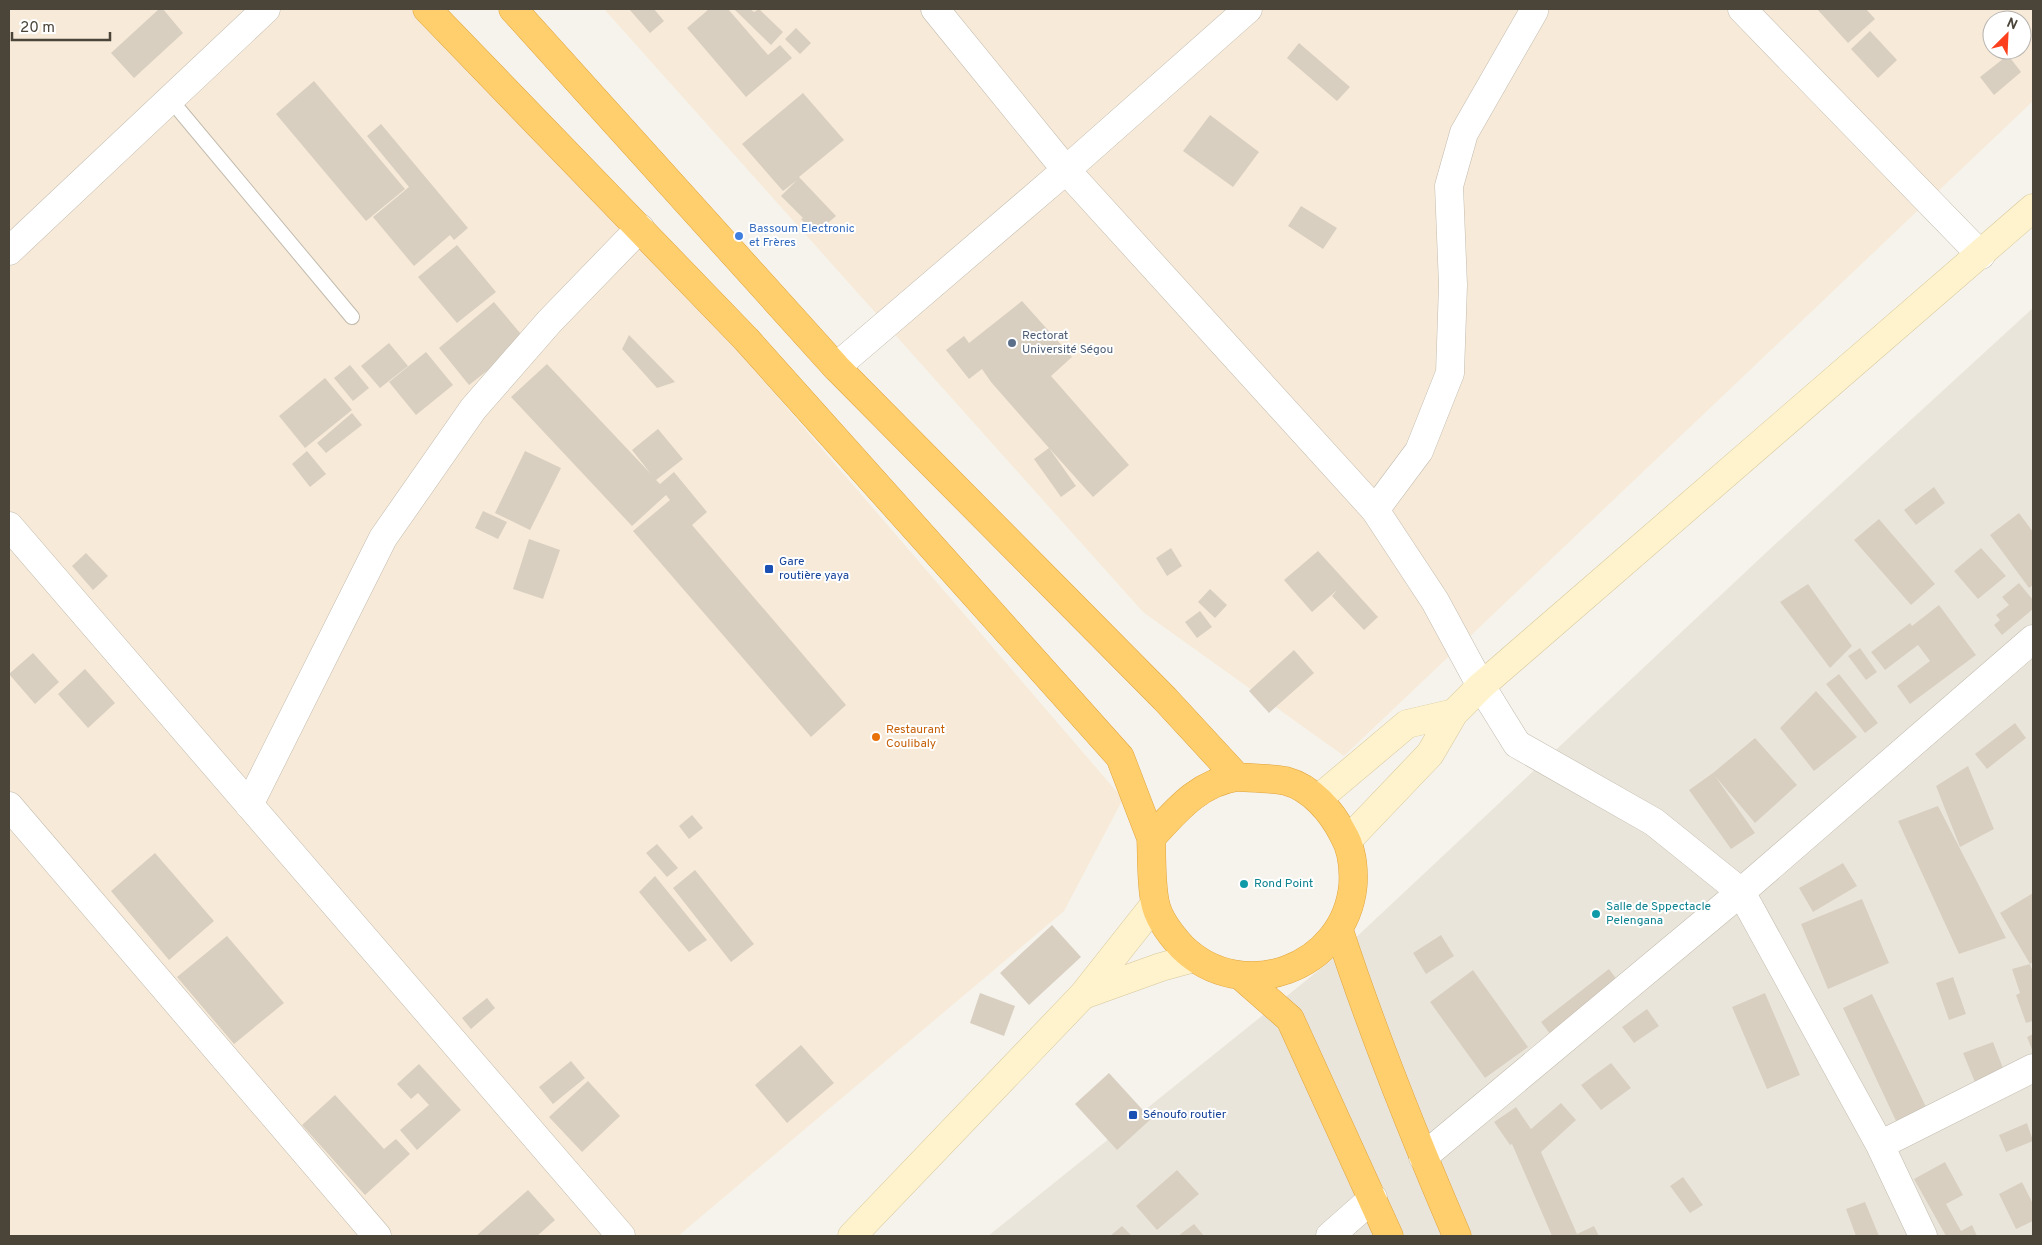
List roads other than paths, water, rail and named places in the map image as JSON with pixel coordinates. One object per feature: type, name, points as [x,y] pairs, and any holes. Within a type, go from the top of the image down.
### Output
[{"type":"highway","points":[[427,9],[746,339],[1120,757],[1151,838],[1155,904],[1170,934],[1194,958],[1208,967],[1241,976],[1280,974],[1314,957],[1339,930],[1351,901],[1354,870],[1347,841],[1335,818],[1318,800],[1303,789],[1286,781],[1237,777],[1207,786],[1182,804],[1151,838]]},
{"type":"highway","points":[[513,9],[836,367],[1165,698],[1237,777]]},
{"type":"highway","points":[[1339,930],[1359,990],[1423,1157],[1457,1236]]},
{"type":"highway","points":[[1241,976],[1290,1019],[1389,1236]]},
{"type":"street","points":[[9,251],[266,9]]},
{"type":"street","points":[[935,9],[1066,170],[1375,510],[1435,601],[1481,686],[1517,744],[1654,822],[1741,892],[1880,1145],[1923,1236]]},
{"type":"street","points":[[836,367],[1066,170],[1248,9]]},
{"type":"street","points":[[1742,9],[1981,255]]},
{"type":"street","points":[[1375,510],[1419,451],[1450,374],[1453,285],[1448,186],[1464,133],[1534,11]]},
{"type":"street","points":[[1347,841],[1430,754],[1454,713],[1481,686],[2033,208]]},
{"type":"street","points":[[249,805],[383,538],[473,409],[549,322],[640,228]]},
{"type":"street","points":[[9,526],[621,1236]]},
{"type":"street","points":[[1423,1157],[1741,892],[2033,639]]},
{"type":"street","points":[[1318,800],[1407,724],[1454,713]]},
{"type":"street","points":[[9,806],[377,1236]]},
{"type":"street","points":[[852,1236],[1083,995],[1155,904]]},
{"type":"street","points":[[1083,995],[1161,967],[1194,958]]},
{"type":"street","points":[[1880,1145],[2033,1068]]},
{"type":"street","points":[[1330,1236],[1373,1198]]},
{"type":"lane","points":[[170,99],[352,318]]},
{"type":"place","name":"Bassoum Electronic et Frères","points":[[739,236]]},
{"type":"place","name":"Rectorat Université Ségou","points":[[1012,343]]},
{"type":"place","name":"Gare routière yaya","points":[[769,569]]},
{"type":"place","name":"Restaurant Coulibaly","points":[[876,737]]},
{"type":"place","name":"Rond Point","points":[[1244,884]]},
{"type":"place","name":"Salle de Sppectacle Pelengana","points":[[1596,914]]},
{"type":"place","name":"Sénoufo routier","points":[[1133,1115]]}]
